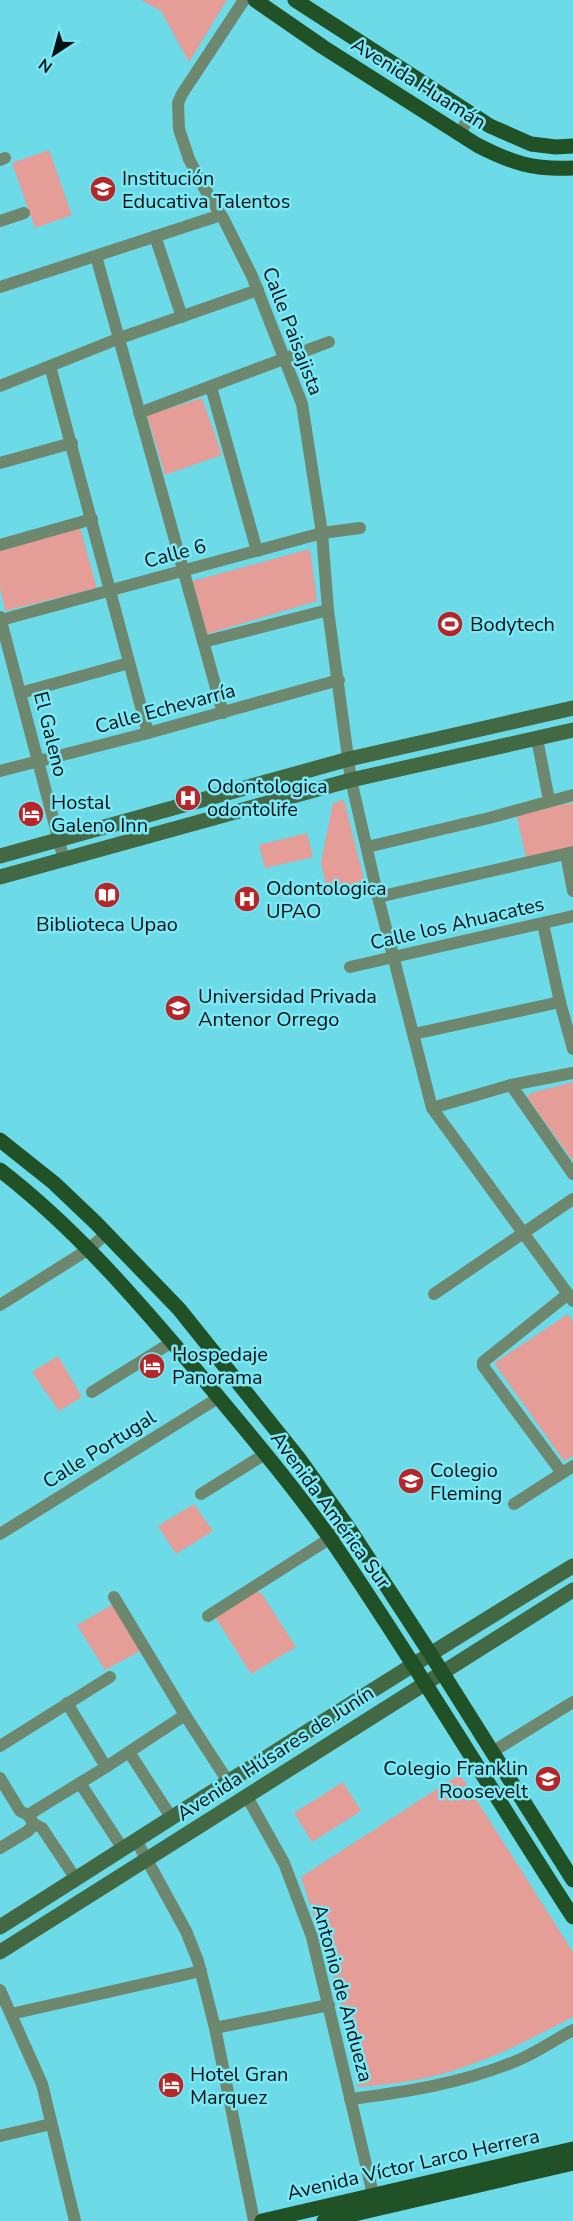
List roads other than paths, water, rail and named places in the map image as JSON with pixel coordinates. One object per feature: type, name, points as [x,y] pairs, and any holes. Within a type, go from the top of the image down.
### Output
[{"type":"main road","name":"Avenida Huamán","points":[[255,0],[323,47],[503,158],[526,166],[553,169],[573,168]]},
{"type":"main road","name":"Avenida Huamán","points":[[295,0],[471,114],[509,136],[531,144],[556,147],[573,146]]},
{"type":"main road","name":"Avenida América Sur","points":[[0,1140],[54,1183],[107,1233],[179,1309],[300,1460],[348,1527],[442,1671],[573,1880]]},
{"type":"main road","name":"Avenida América Sur","points":[[0,1170],[89,1250],[172,1342],[266,1454],[330,1539],[414,1664],[571,1911]]},
{"type":"main road","name":"Avenida Víctor Larco Herrera","points":[[262,2221],[373,2194],[572,2156]]},
{"type":"main road","name":"Avenida Víctor Larco Herrera","points":[[324,2221],[572,2156]]},
{"type":"street","name":"Calle Paisajista","points":[[244,0],[178,104],[179,129],[189,159],[221,215],[258,290],[302,404],[322,533],[328,610],[351,780],[378,897],[432,1108]]},
{"type":"street","points":[[460,133],[471,114]]},
{"type":"street","points":[[0,221],[24,213]]},
{"type":"street","points":[[0,287],[221,215]]},
{"type":"street","points":[[155,236],[182,317]]},
{"type":"street","points":[[96,256],[223,713]]},
{"type":"street","points":[[0,386],[120,338],[258,290]]},
{"type":"street","points":[[139,413],[329,342]]},
{"type":"street","points":[[51,366],[148,734]]},
{"type":"street","points":[[211,387],[257,551]]},
{"type":"street","points":[[0,463],[72,443]]},
{"type":"street","points":[[0,545],[92,519]]},
{"type":"street","name":"Calle 6","points":[[0,619],[322,533],[360,528]]},
{"type":"street","points":[[203,642],[328,610]]},
{"type":"street","name":"El Galeno","points":[[0,619],[64,860]]},
{"type":"street","points":[[20,693],[129,663]]},
{"type":"street","name":"Calle Echevarría","points":[[0,771],[148,734],[339,680]]},
{"type":"street","points":[[0,856],[349,759],[573,708]]},
{"type":"street","points":[[0,877],[351,780],[573,730]]},
{"type":"street","points":[[450,736],[442,748],[451,758]]},
{"type":"street","points":[[537,739],[549,800]]},
{"type":"street","points":[[386,772],[390,765],[412,761],[416,758],[419,751],[418,743]]},
{"type":"street","points":[[367,847],[573,795]]},
{"type":"street","points":[[378,897],[569,853],[573,891]]},
{"type":"street","name":"Calle los Ahuacates","points":[[350,967],[573,916]]},
{"type":"street","points":[[543,924],[573,1049]]},
{"type":"street","points":[[414,1034],[560,1002]]},
{"type":"street","points":[[562,1473],[483,1366],[483,1362],[571,1298],[432,1108],[512,1085],[573,1073]]},
{"type":"street","points":[[512,1085],[573,1173]]},
{"type":"street","points":[[434,1294],[573,1199]]},
{"type":"street","points":[[0,1305],[89,1250],[107,1233]]},
{"type":"street","points":[[92,1392],[172,1342]]},
{"type":"street","name":"Calle Portugal","points":[[0,1534],[218,1398]]},
{"type":"street","points":[[201,1494],[266,1454]]},
{"type":"street","points":[[514,1504],[573,1466]]},
{"type":"street","points":[[208,1616],[348,1527]]},
{"type":"street","name":"Avenida Húsares de Junín","points":[[0,1927],[430,1653],[573,1566]]},
{"type":"street","name":"Avenida Húsares de Junín","points":[[0,1952],[573,1590]]},
{"type":"street","points":[[114,1597],[229,1783]]},
{"type":"street","points":[[0,1746],[110,1677]]},
{"type":"street","points":[[492,1752],[573,1702]]},
{"type":"street","points":[[67,1703],[106,1767]]},
{"type":"street","points":[[0,1848],[28,1831],[31,1819],[80,1783],[185,1715]]},
{"type":"street","points":[[129,1752],[171,1817]]},
{"type":"street","points":[[1,1781],[20,1811],[42,1828],[76,1879]]},
{"type":"street","points":[[80,1783],[130,1845],[147,1859],[186,1931],[201,1971],[215,2028],[254,2221]]},
{"type":"street","name":"Antonio de Andueza","points":[[246,1795],[284,1863],[312,1937],[373,2194]]},
{"type":"street","points":[[11,2014],[201,1971]]},
{"type":"street","points":[[0,1990],[42,2084],[75,2221]]},
{"type":"street","points":[[215,2028],[329,2005]]},
{"type":"street","points":[[350,2099],[421,2090],[477,2075],[518,2060],[573,2030]]},
{"type":"street","points":[[0,2136],[51,2124]]},
{"type":"place","name":"Institución Educativa Talentos","points":[[103,189]]},
{"type":"place","name":"Bodytech","points":[[450,624]]},
{"type":"place","name":"Odontologica odontolife","points":[[188,798]]},
{"type":"place","name":"Hostal Galeno Inn","points":[[31,814]]},
{"type":"place","name":"Biblioteca Upao","points":[[107,895]]},
{"type":"place","name":"Odontologica UPAO","points":[[247,899]]},
{"type":"place","name":"Universidad Privada Antenor Orrego","points":[[178,1008]]},
{"type":"place","name":"Hospedaje Panorama","points":[[152,1366]]},
{"type":"place","name":"Colegio Fleming","points":[[411,1481]]},
{"type":"place","name":"Colegio Franklin Roosevelt","points":[[548,1779]]},
{"type":"place","name":"Hotel Gran Marquez","points":[[171,2085]]}]
